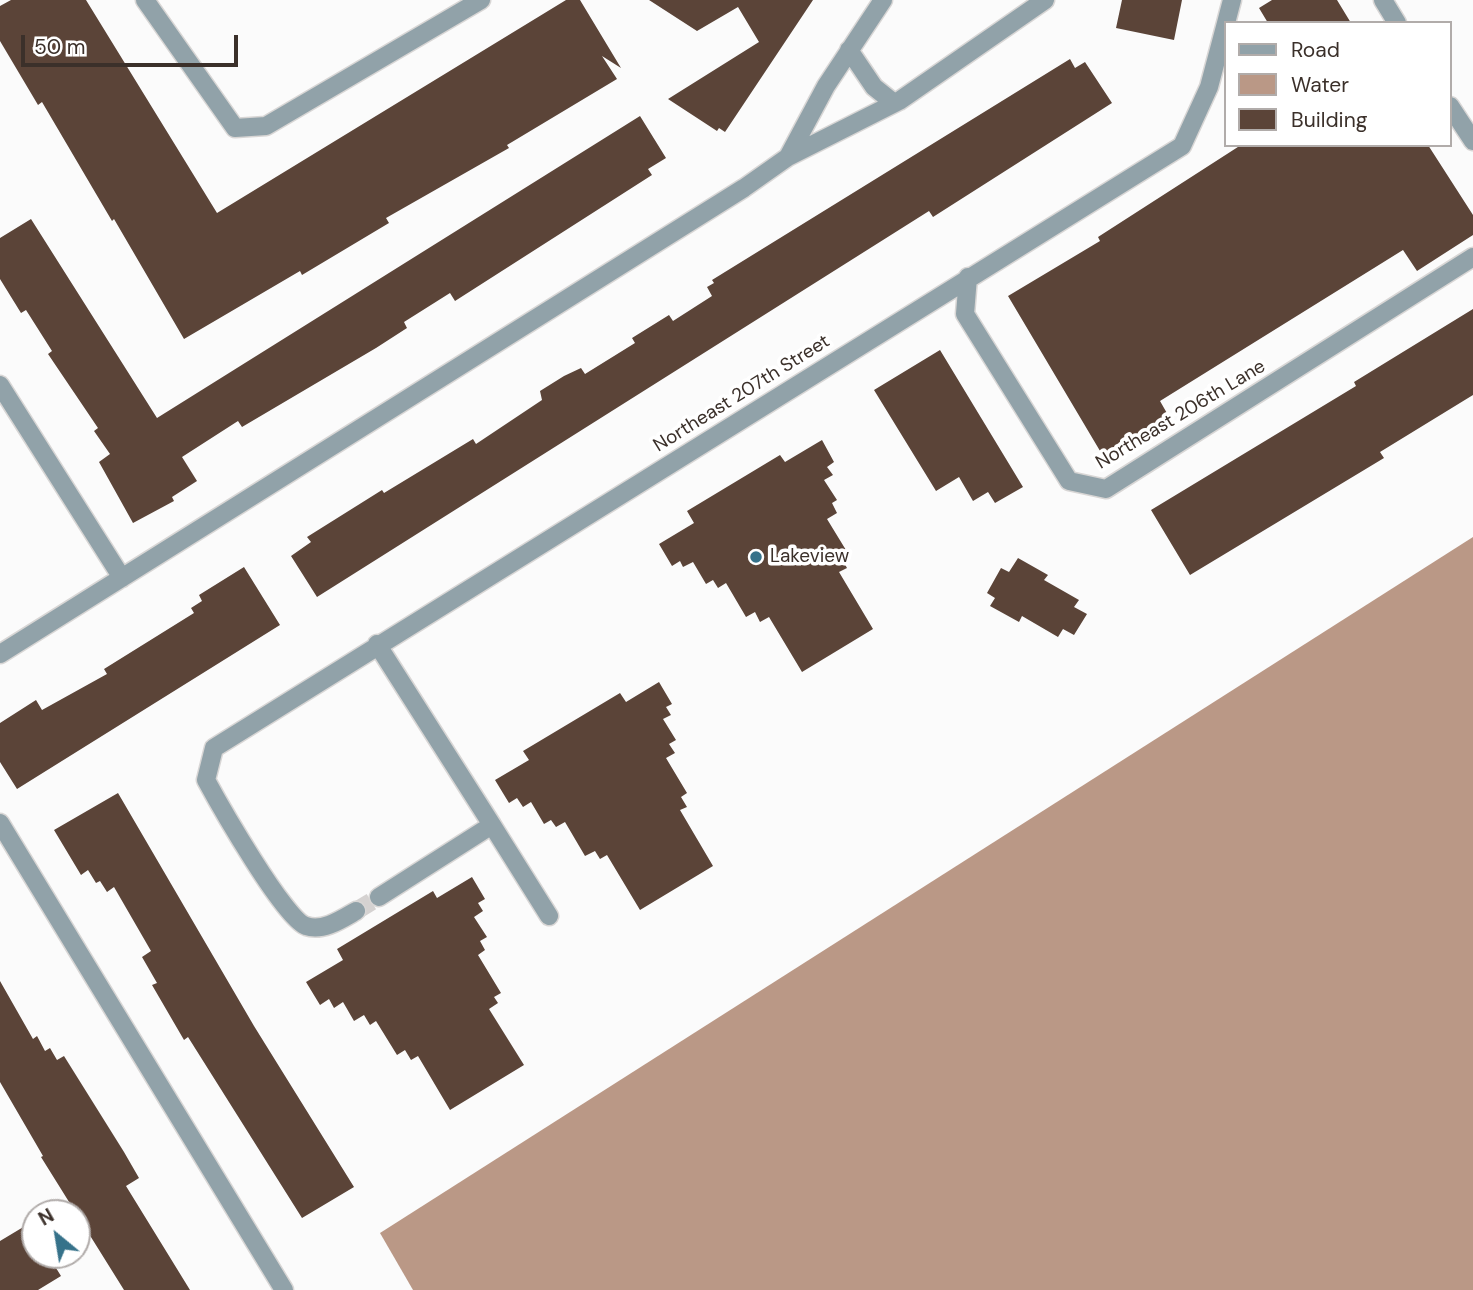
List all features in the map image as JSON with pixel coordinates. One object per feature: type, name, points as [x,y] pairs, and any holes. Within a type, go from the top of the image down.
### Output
[{"type":"street","points":[[145,0],[235,128],[267,126],[481,0]]},
{"type":"street","points":[[788,157],[825,86],[883,0]]},
{"type":"street","points":[[0,653],[744,188],[788,157],[894,103],[1045,0]]},
{"type":"street","name":"Northeast 207th Street","points":[[1227,21],[1232,0]]},
{"type":"street","points":[[1383,0],[1397,21]]},
{"type":"street","name":"Northeast 207th Street","points":[[356,911],[321,927],[309,928],[299,923],[222,809],[206,780],[214,748],[377,644],[1181,146],[1209,86],[1224,30]]},
{"type":"street","points":[[849,50],[874,87],[894,103]]},
{"type":"street","points":[[1452,109],[1473,141]]},
{"type":"street","name":"Northeast 206th Lane","points":[[968,277],[965,314],[1069,481],[1106,489],[1473,257]]},
{"type":"street","points":[[0,385],[122,578]]},
{"type":"street","points":[[377,644],[549,916]]},
{"type":"street","points":[[0,823],[284,1290]]},
{"type":"street","points":[[379,897],[492,825]]},
{"type":"water","points":[[1473,537],[1473,1290],[413,1290],[380,1233]]},
{"type":"building","points":[[11,0],[86,0],[217,213],[566,0],[580,0],[621,68],[602,56],[617,79],[507,145],[509,148],[386,218],[389,223],[302,275],[300,271],[184,339],[42,102],[38,105],[0,41],[0,6]]},
{"type":"building","points":[[649,0],[813,0],[725,132],[719,128],[717,131],[668,99],[759,42],[738,7],[697,31]]},
{"type":"building","points":[[1122,0],[1182,0],[1174,40],[1116,28]]},
{"type":"building","points":[[1272,0],[1337,0],[1350,21],[1267,21],[1259,8]]},
{"type":"building","points":[[1070,59],[1075,68],[1085,62],[1112,103],[933,217],[929,211],[317,597],[291,556],[311,542],[307,537],[382,490],[384,493],[473,439],[476,444],[542,400],[540,391],[564,376],[581,368],[585,374],[635,343],[632,338],[669,315],[673,321],[712,296],[707,287],[714,283],[712,280]]},
{"type":"building","points":[[640,116],[666,158],[648,169],[652,175],[455,301],[450,293],[404,322],[407,328],[376,348],[242,427],[238,421],[182,457],[197,481],[172,497],[174,501],[133,523],[99,462],[110,454],[94,431],[98,428],[48,354],[52,351],[26,310],[21,313],[0,279],[0,238],[31,219],[157,418]]},
{"type":"building","points":[[1238,147],[1429,147],[1473,215],[1473,235],[1417,271],[1403,250],[1160,401],[1172,422],[1106,461],[1008,296],[1100,241],[1098,237]]},
{"type":"building","points":[[1473,309],[1473,395],[1380,452],[1384,458],[1190,575],[1151,510],[1356,386],[1354,382]]},
{"type":"building","points":[[940,350],[1023,487],[995,503],[988,492],[973,501],[959,477],[936,491],[874,390]]},
{"type":"building","name":"Lakeview","points":[[822,440],[834,462],[827,467],[833,475],[824,480],[837,500],[832,503],[837,513],[827,519],[849,555],[842,559],[847,568],[839,572],[873,629],[802,672],[769,617],[760,622],[755,612],[746,617],[726,583],[718,588],[713,580],[706,584],[693,562],[683,567],[680,561],[672,566],[659,544],[694,523],[687,511],[780,455],[785,462]]},
{"type":"building","points":[[1018,558],[1048,575],[1044,580],[1079,600],[1074,607],[1087,614],[1074,635],[1063,629],[1058,637],[1022,616],[1019,622],[990,606],[995,598],[987,593],[1001,568],[1009,572]]},
{"type":"building","points":[[244,567],[280,625],[17,789],[0,762],[0,723],[36,700],[42,710],[107,674],[104,669],[194,613],[191,608],[202,601],[199,595]]},
{"type":"building","points":[[659,682],[672,704],[666,707],[671,715],[663,719],[676,740],[669,744],[675,753],[666,758],[687,793],[681,797],[687,807],[680,810],[713,866],[640,910],[607,855],[600,859],[595,851],[585,856],[565,822],[556,827],[551,820],[544,824],[531,802],[523,807],[517,798],[509,803],[495,780],[529,760],[523,751],[620,693],[626,702]]},
{"type":"building","points":[[118,793],[254,1026],[354,1187],[302,1218],[188,1037],[184,1040],[152,985],[157,983],[142,957],[151,951],[114,887],[107,892],[100,881],[96,883],[88,870],[81,875],[54,830]]},
{"type":"building","points":[[472,877],[485,899],[478,903],[483,911],[474,917],[487,937],[480,941],[485,950],[478,955],[501,993],[494,997],[498,1003],[489,1009],[524,1065],[450,1110],[418,1056],[411,1060],[405,1050],[397,1055],[376,1021],[370,1025],[364,1015],[354,1021],[343,1002],[334,1008],[329,999],[320,1005],[306,982],[343,960],[337,949],[433,891],[437,898]]},
{"type":"building","points":[[0,981],[33,1039],[37,1036],[45,1051],[50,1048],[57,1060],[64,1056],[124,1152],[139,1178],[126,1186],[190,1290],[124,1290],[91,1237],[91,1199],[67,1199],[0,1082]]},
{"type":"building","points":[[21,1228],[21,1269],[57,1269],[61,1276],[38,1290],[0,1290],[0,1241]]},
{"type":"tunnel","points":[[356,911],[379,897]]},
{"type":"place","name":"Lakeview","points":[[756,557]]}]
